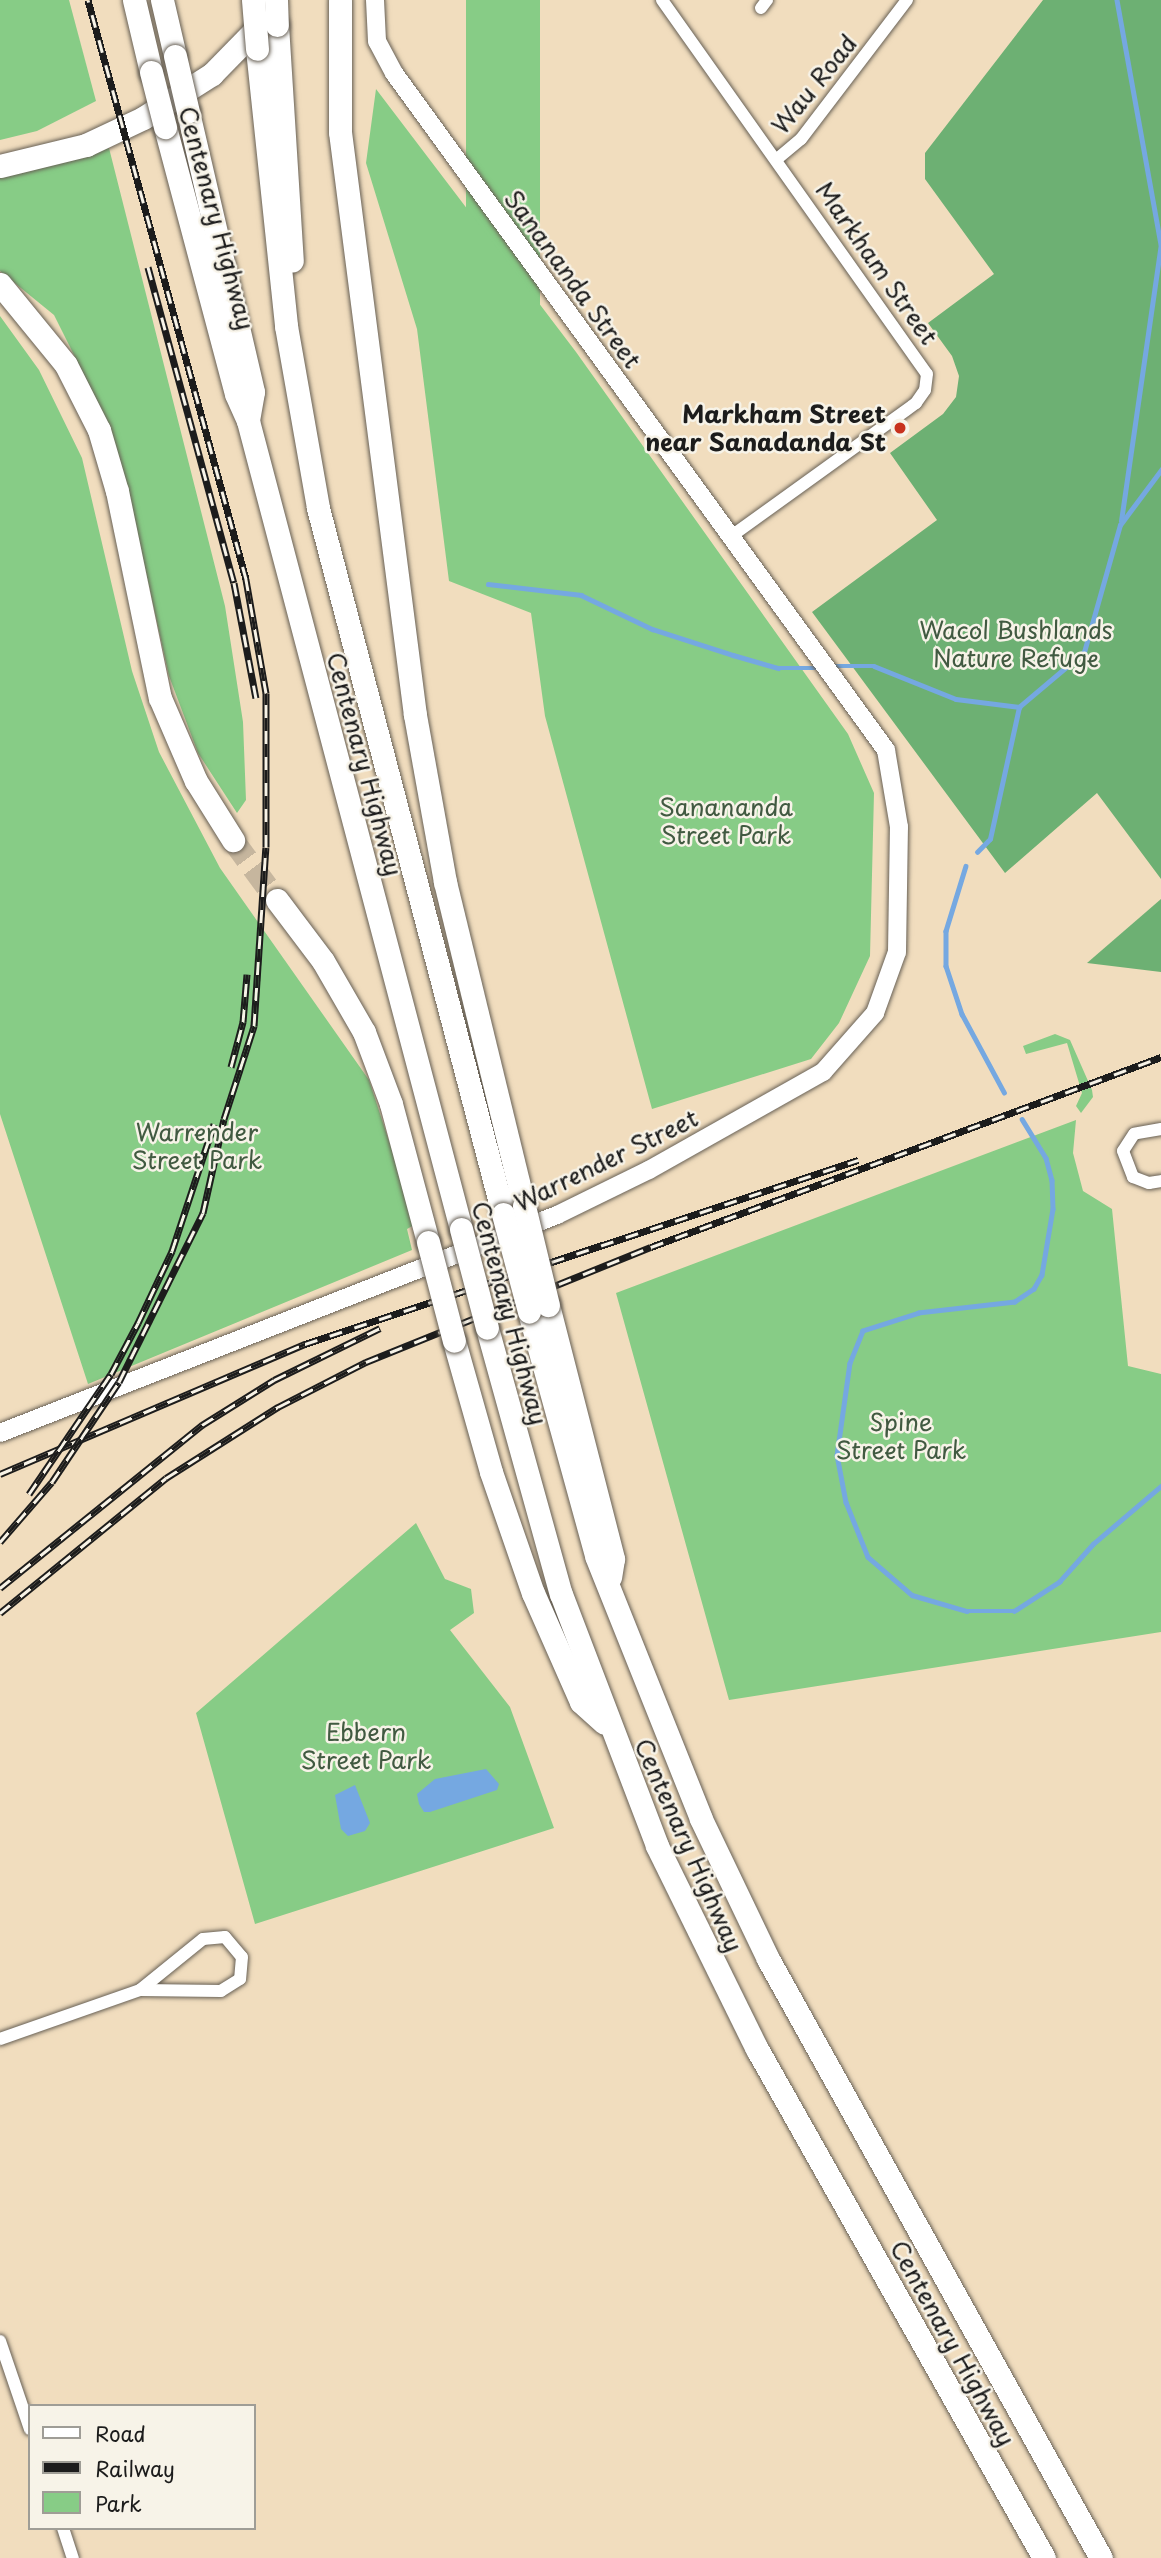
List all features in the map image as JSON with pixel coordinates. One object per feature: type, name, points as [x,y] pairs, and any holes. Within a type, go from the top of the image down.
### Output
[{"type":"highway","name":"Centenary Highway","points":[[134,0],[165,127],[236,394],[248,421],[486,1328],[561,1594],[609,1727],[657,1846],[716,1973],[1044,2558]]},
{"type":"highway","points":[[162,0],[253,392],[248,421]]},
{"type":"highway","name":"Centenary Highway","points":[[253,0],[286,326],[329,557],[513,1210],[589,1532],[662,1728],[768,1959],[1101,2558]]},
{"type":"highway","points":[[278,0],[277,25],[295,298],[286,326]]},
{"type":"highway","points":[[0,166],[86,145],[168,105],[232,56],[278,0]]},
{"type":"highway","points":[[340,0],[340,132],[415,715],[445,882],[513,1210]]},
{"type":"highway","points":[[0,284],[66,365],[99,430],[117,491],[160,698],[196,781],[233,840]]},
{"type":"highway","points":[[278,900],[323,961],[364,1032],[391,1104],[491,1472],[533,1593],[580,1702],[609,1727]]},
{"type":"street","name":"Sanananda Street","points":[[374,0],[377,41],[394,74],[730,537],[837,678],[886,750]]},
{"type":"street","name":"Markham Street","points":[[662,0],[918,356],[927,374],[925,390],[916,403],[730,537]]},
{"type":"street","name":"Wau Road","points":[[777,159],[801,139],[907,0]]},
{"type":"street","name":"Warrender Street","points":[[0,1433],[557,1215],[649,1170],[823,1072],[874,1013],[897,952],[899,827],[886,750]]},
{"type":"street","points":[[1161,1129],[1133,1134],[1123,1151],[1133,1177],[1149,1184],[1161,1181]]},
{"type":"street","points":[[0,2039],[140,1990],[203,1939],[225,1937],[243,1957],[240,1979],[221,1991],[140,1990]]},
{"type":"street","points":[[0,2340],[28,2423]]},
{"type":"street","points":[[64,2530],[74,2558]]},
{"type":"green space","points":[[0,0],[69,0],[96,101],[37,131],[0,140]]},
{"type":"green space","points":[[466,0],[540,0],[540,569],[466,569]]},
{"type":"green space","name":"Wacol Bushlands Nature Refuge","points":[[1043,0],[1161,0],[1161,879],[1097,793],[1005,873],[812,612],[937,520],[890,453],[943,414],[956,397],[959,376],[952,356],[928,323],[994,274],[925,179],[925,153]]},
{"type":"green space","name":"Sanananda Street Park","points":[[376,89],[576,352],[848,734],[874,793],[870,956],[839,1023],[811,1059],[652,1109],[545,716],[531,613],[449,581],[417,329],[366,163]]},
{"type":"green space","points":[[109,148],[225,606],[243,722],[246,800],[237,813],[198,753],[169,676],[131,505],[98,403],[54,315],[0,271],[0,174]]},
{"type":"green space","name":"Warrender Street Park","points":[[0,316],[39,370],[82,458],[132,671],[159,752],[220,868],[369,1080],[416,1224],[407,1229],[412,1250],[88,1384],[0,1114]]},
{"type":"green space","points":[[1161,899],[1161,972],[1087,963]]},
{"type":"green space","points":[[1055,1034],[1070,1040],[1092,1090],[1093,1097],[1081,1113],[1076,1106],[1082,1093],[1067,1043],[1026,1054],[1023,1046]]},
{"type":"green space","name":"Spine Street Park","points":[[1076,1120],[1073,1153],[1083,1191],[1112,1209],[1128,1366],[1161,1374],[1161,1632],[729,1700],[616,1293]]},
{"type":"green space","name":"Ebbern Street Park","points":[[416,1523],[445,1579],[471,1589],[474,1613],[450,1630],[510,1707],[554,1828],[255,1924],[196,1713]]},
{"type":"water","points":[[486,1769],[499,1784],[497,1790],[430,1812],[424,1812],[419,1804],[417,1794],[435,1779]]},
{"type":"water","points":[[355,1785],[370,1823],[365,1831],[348,1836],[341,1829],[335,1795]]},
{"type":"waterway","points":[[1117,0],[1161,244]]},
{"type":"waterway","points":[[1121,521],[1161,245]]},
{"type":"waterway","points":[[977,852],[990,839],[1019,707],[1084,652],[1120,525],[1161,470]]},
{"type":"waterway","points":[[488,584],[581,595],[652,629],[733,655],[778,668],[819,668]]},
{"type":"waterway","points":[[831,666],[874,666],[956,699],[1019,707]]},
{"type":"waterway","points":[[966,866],[946,931],[946,966],[962,1014],[1004,1092]]},
{"type":"waterway","points":[[1022,1119],[1046,1158],[1052,1180],[1053,1209],[1042,1275],[1034,1289],[1015,1302],[919,1313],[863,1331],[850,1363],[837,1455],[846,1502],[868,1557],[912,1595],[967,1611],[1014,1611],[1059,1582],[1093,1544],[1161,1486]]},
{"type":"tunnel","points":[[233,840],[277,900]]},
{"type":"railway","points":[[0,1542],[52,1482],[119,1382],[203,1213],[224,1119],[254,1026],[266,847],[266,693],[246,579],[88,0]]},
{"type":"railway","points":[[148,267],[234,583],[256,698]]},
{"type":"railway","points":[[231,1067],[243,1022],[247,974]]},
{"type":"railway","points":[[0,1613],[166,1478],[278,1407],[366,1362],[651,1247],[1161,1057]]},
{"type":"railway","points":[[29,1494],[111,1374],[138,1323],[172,1251],[214,1124]]},
{"type":"railway","points":[[0,1474],[305,1344],[858,1160]]},
{"type":"railway","points":[[0,1588],[202,1425],[274,1380],[380,1328]]},
{"type":"place","name":"Markham Street near Sanadanda St","points":[[900,428]]}]
